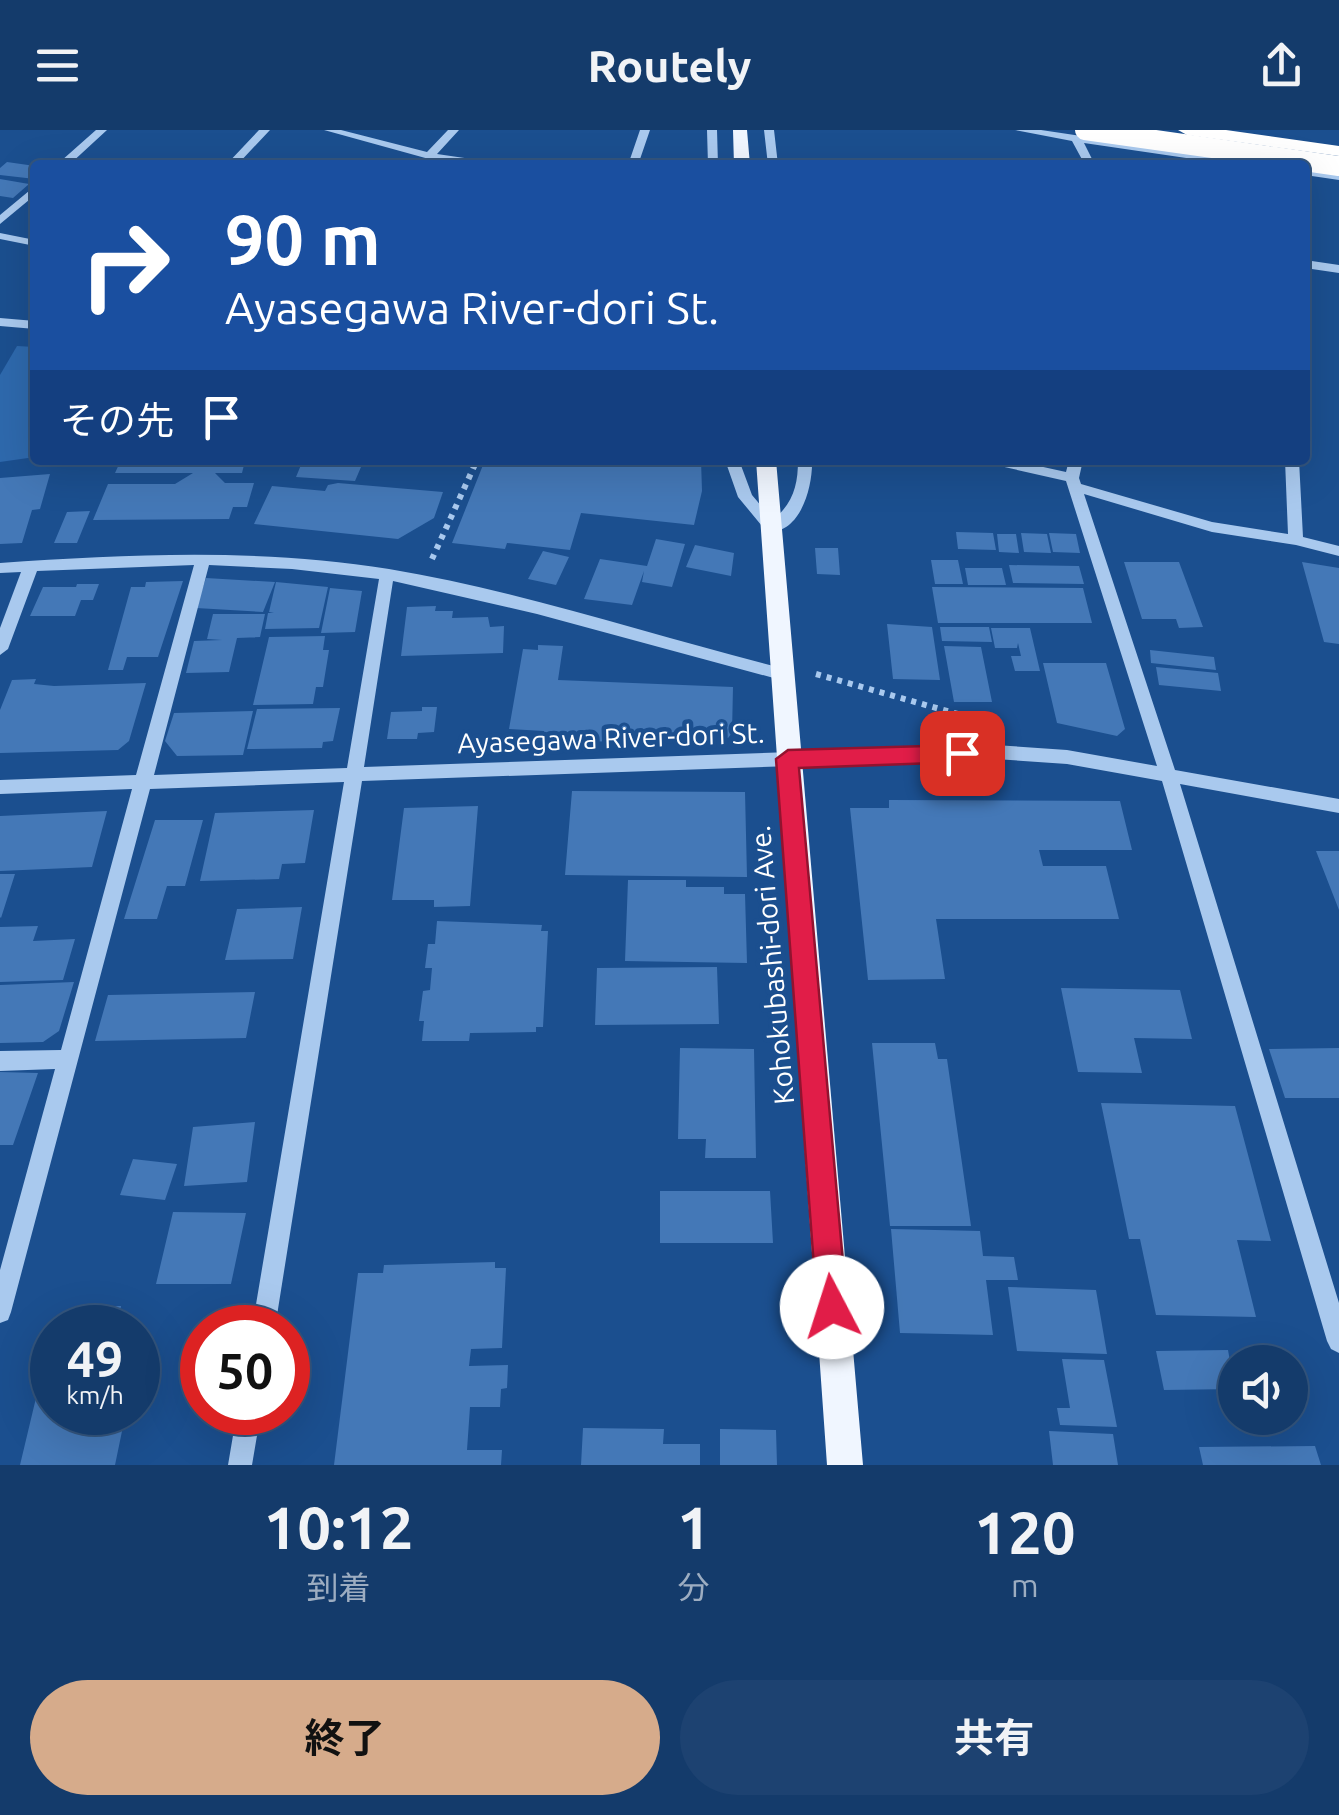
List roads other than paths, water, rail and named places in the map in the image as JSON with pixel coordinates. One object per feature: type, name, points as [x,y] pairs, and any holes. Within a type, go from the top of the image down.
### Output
[{"type":"highway","points":[[1187,130],[1339,151]]},
{"type":"highway","points":[[1080,134],[1290,160]]},
{"type":"highway","points":[[1310,162],[1339,166]]},
{"type":"main road","points":[[740,130],[742,160]]},
{"type":"main road","name":"Kohokubashi-dori Ave.","points":[[766,465],[845,1465]]},
{"type":"street","points":[[68,160],[102,130]]},
{"type":"street","points":[[236,160],[265,130]]},
{"type":"street","points":[[329,130],[449,160]]},
{"type":"street","points":[[429,156],[454,130]]},
{"type":"street","points":[[635,160],[645,130]]},
{"type":"street","points":[[712,130],[713,160]]},
{"type":"street","points":[[769,130],[772,160]]},
{"type":"street","points":[[1020,130],[1080,134],[1228,160]]},
{"type":"street","points":[[1080,134],[1088,160]]},
{"type":"street","points":[[1310,173],[1339,177]]},
{"type":"street","points":[[0,220],[30,194]]},
{"type":"street","points":[[0,236],[30,241]]},
{"type":"street","points":[[1310,265],[1339,269]]},
{"type":"street","points":[[0,322],[30,325]]},
{"type":"street","points":[[734,465],[745,498],[772,528],[793,514],[807,486],[805,465]]},
{"type":"street","points":[[1019,465],[1075,475],[1212,527],[1296,540],[1339,552]]},
{"type":"street","points":[[1292,465],[1296,540]]},
{"type":"street","points":[[1075,475],[1339,1341]]},
{"type":"street","points":[[0,568],[202,560],[287,563],[387,574],[548,608],[780,674]]},
{"type":"street","points":[[0,1312],[146,782],[202,560]]},
{"type":"street","points":[[0,649],[31,566]]},
{"type":"street","points":[[267,1305],[387,574]]},
{"type":"street","name":"Ayasegawa River-dori St.","points":[[0,787],[1011,753],[1067,757],[1339,806]]},
{"type":"street","points":[[0,1061],[69,1059]]},
{"type":"street","points":[[240,1465],[245,1435]]}]
